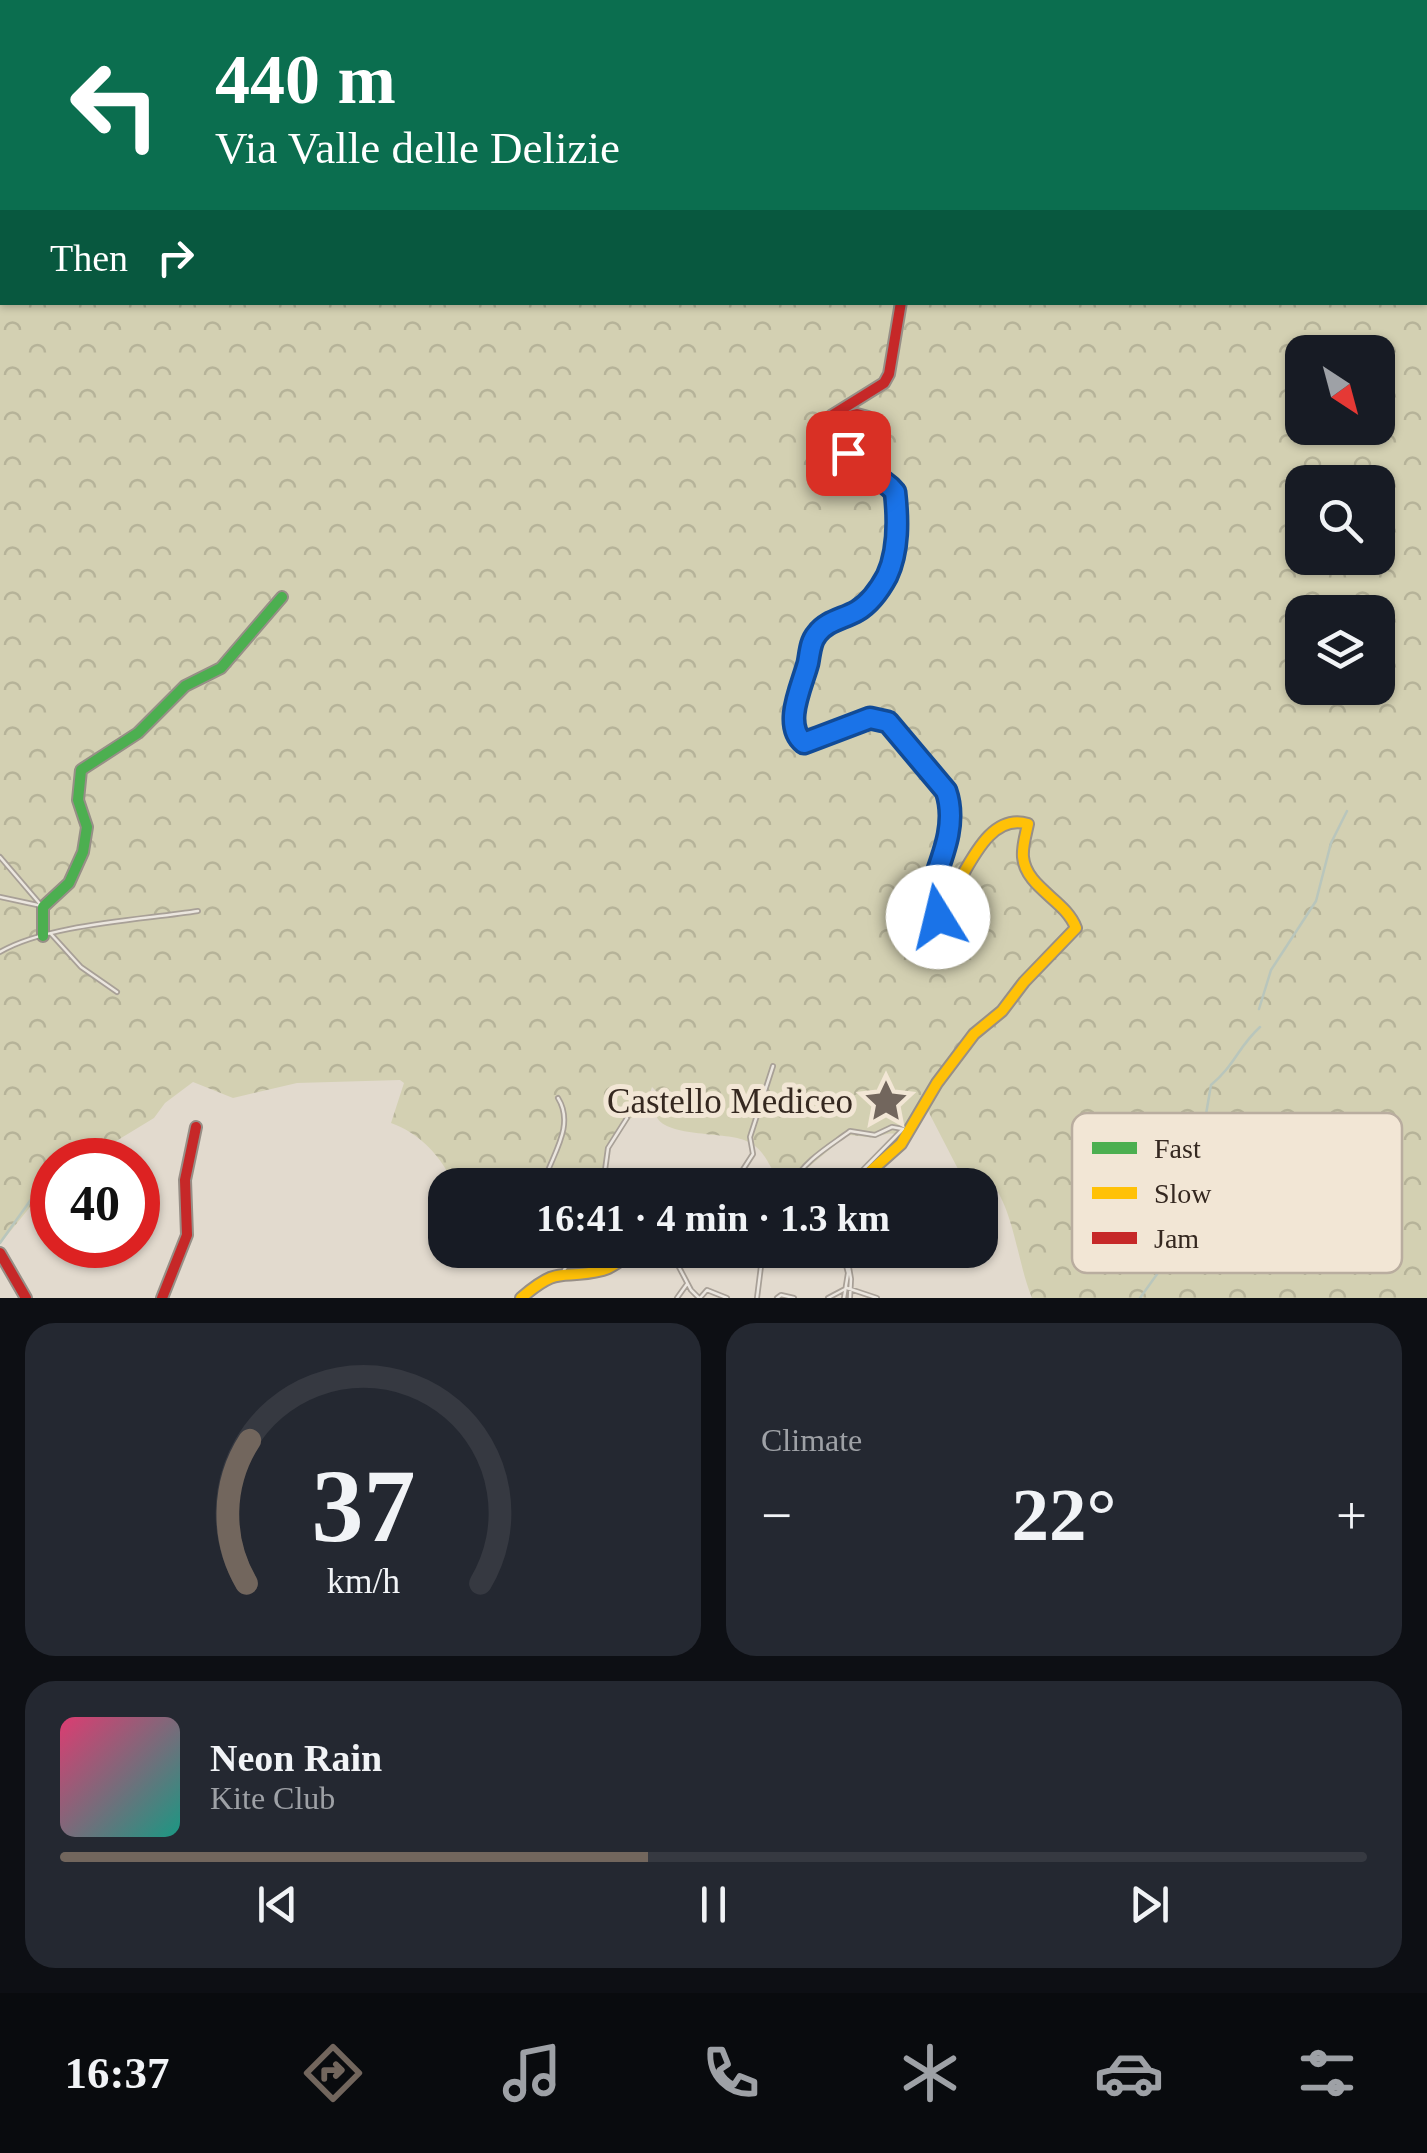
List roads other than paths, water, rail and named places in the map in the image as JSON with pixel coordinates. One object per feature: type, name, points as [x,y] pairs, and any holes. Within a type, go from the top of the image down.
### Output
[{"type":"street","points":[[873,1168],[894,1152],[937,1083],[969,1041],[1002,1012],[1024,982],[1076,928],[1072,917],[1040,886],[1024,862],[1028,824],[1012,817],[996,828],[945,908],[929,920],[924,911],[949,826],[951,804],[946,791],[888,722],[870,718],[804,743],[799,740],[794,724],[816,634],[866,604],[886,577],[893,556],[895,492],[848,458],[868,424],[868,417],[857,414],[834,420],[831,416],[884,383],[889,374],[900,305]]},
{"type":"street","points":[[43,907],[76,874],[83,852],[87,827],[78,800],[81,770],[138,733],[186,686],[221,668],[282,598]]},
{"type":"street","points":[[0,858],[43,907],[47,935],[81,967],[118,992]]},
{"type":"street","points":[[0,897],[43,907]]},
{"type":"street","points":[[0,952],[13,944],[100,922],[129,922],[198,911]]},
{"type":"street","points":[[744,1168],[753,1154],[753,1125],[772,1066]]},
{"type":"street","points":[[551,1168],[564,1136],[563,1106],[558,1098]]},
{"type":"street","points":[[606,1168],[608,1148],[627,1118]]},
{"type":"street","points":[[162,1298],[187,1235],[185,1180],[196,1127]]},
{"type":"street","points":[[805,1168],[850,1131],[875,1135],[892,1127],[904,1132]]},
{"type":"street","points":[[0,1252],[26,1298]]},
{"type":"street","points":[[563,1272],[565,1268]]},
{"type":"street","points":[[521,1298],[542,1280],[563,1272],[611,1268]]},
{"type":"street","points":[[680,1268],[700,1298],[708,1290],[727,1298]]},
{"type":"street","points":[[761,1268],[757,1296],[768,1298]]},
{"type":"street","points":[[846,1268],[847,1298]]},
{"type":"street","points":[[677,1298],[688,1283]]},
{"type":"street","points":[[828,1298],[849,1288],[877,1298]]},
{"type":"street","points":[[777,1298],[794,1298]]},
{"type":"waterway","points":[[1259,1009],[1271,970],[1316,901],[1331,843],[1347,811]]},
{"type":"waterway","points":[[1206,1113],[1211,1085],[1260,1027]]},
{"type":"waterway","points":[[0,1243],[30,1201]]},
{"type":"waterway","points":[[1140,1298],[1158,1273]]},
{"type":"place","name":"Castello Mediceo","points":[[886,1101]]}]
